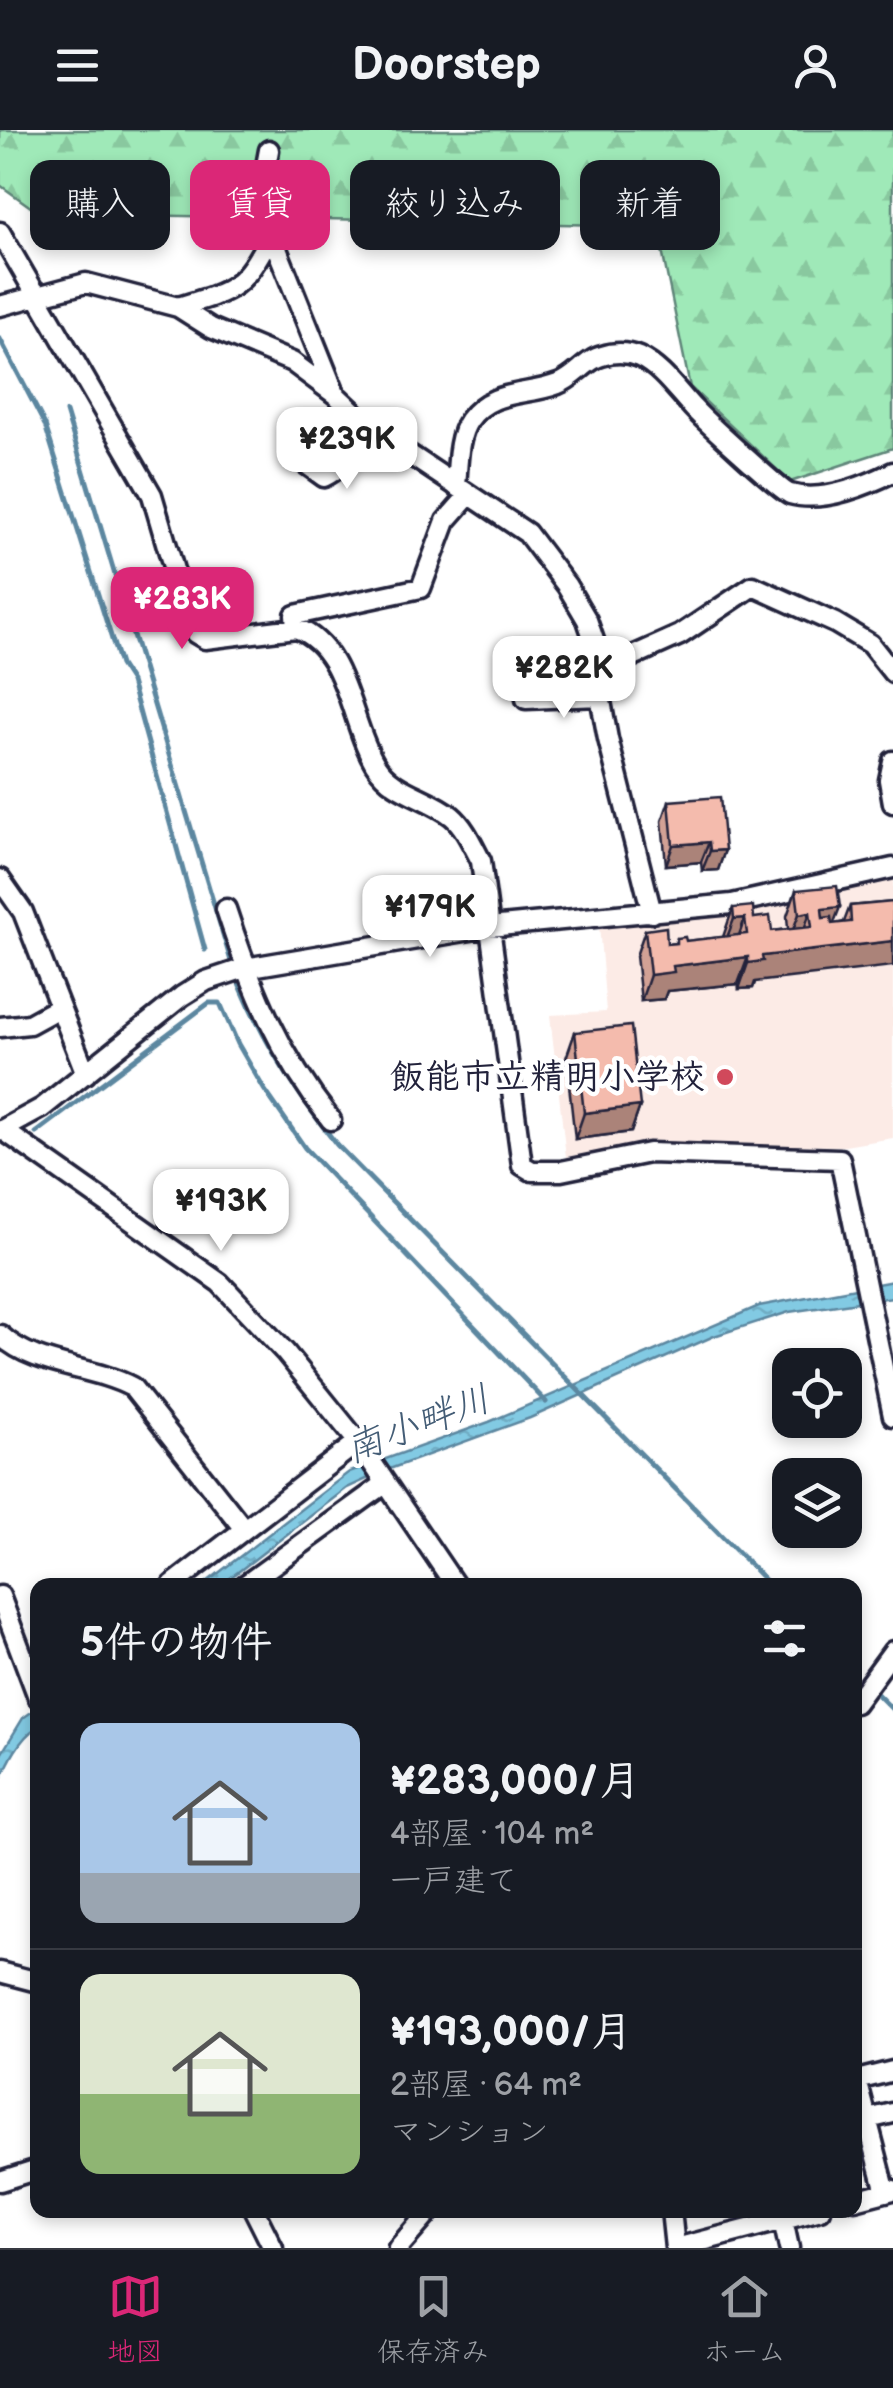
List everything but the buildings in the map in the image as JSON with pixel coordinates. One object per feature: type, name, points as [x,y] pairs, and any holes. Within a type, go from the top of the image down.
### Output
[{"type":"street","points":[[267,160],[269,150]]},
{"type":"street","points":[[0,232],[152,494],[195,632],[205,639],[218,639],[296,628],[326,646],[375,764],[388,780],[452,816],[467,835],[481,861],[522,1165],[532,1171],[561,1171],[649,1153],[840,1159],[893,1416]]},
{"type":"street","points":[[178,307],[234,288],[252,271],[263,250]]},
{"type":"street","points":[[277,250],[336,395]]},
{"type":"street","points":[[1,306],[86,284],[178,307],[211,328],[292,362],[374,430],[527,533],[588,620],[604,668],[600,696],[608,738],[652,913]]},
{"type":"street","points":[[296,628],[296,616],[421,588],[446,521],[462,491],[463,432],[470,419],[489,400],[555,386],[576,376],[596,357],[617,352],[638,357],[663,374],[717,433],[788,494],[812,496],[841,491],[872,483],[893,472]]},
{"type":"street","points":[[306,464],[324,477],[342,468],[374,430]]},
{"type":"street","points":[[604,668],[680,635],[753,586],[835,623],[870,644],[893,672]]},
{"type":"street","points":[[526,698],[600,696]]},
{"type":"street","points":[[893,761],[888,780],[893,802]]},
{"type":"street","points":[[450,1578],[362,1447],[285,1352],[220,1283],[2,1130],[42,1108],[182,996],[206,981],[245,968],[488,928],[758,900],[893,868]]},
{"type":"street","points":[[0,879],[23,912],[86,1074]]},
{"type":"street","points":[[226,910],[259,1005],[288,1059],[331,1120]]},
{"type":"street","points":[[0,1027],[29,1024],[60,1007]]},
{"type":"street","points":[[0,1335],[29,1355],[132,1387],[244,1529]]},
{"type":"street","points":[[181,1578],[362,1447]]},
{"type":"street","points":[[255,1578],[384,1480]]},
{"type":"street","points":[[0,1596],[30,1675]]},
{"type":"street","points":[[865,1690],[893,1652]]},
{"type":"street","points":[[0,1972],[30,1980]]},
{"type":"street","points":[[862,2079],[893,2071]]},
{"type":"street","points":[[862,2096],[890,2191],[862,2198]]},
{"type":"street","points":[[868,2119],[893,2113]]},
{"type":"street","points":[[0,2181],[30,2172]]},
{"type":"street","points":[[258,2218],[273,2248]]},
{"type":"street","points":[[398,2248],[424,2218]]},
{"type":"street","points":[[672,2218],[675,2248],[791,2218]]},
{"type":"street","points":[[783,2220],[789,2248]]},
{"type":"shaded area","name":"飯能市立精明小学校","points":[[893,878],[893,1138],[845,1146],[648,1144],[566,1157],[550,1015],[606,1012],[599,925],[739,912],[826,896]]},
{"type":"green space","points":[[0,130],[893,130],[893,448],[790,482],[690,387],[662,250],[720,250],[720,160],[580,160],[580,224],[560,224],[560,160],[350,160],[350,220],[330,219],[330,160],[190,160],[190,216],[170,216],[170,160],[30,160],[30,207],[0,185]]},
{"type":"water","points":[[893,1281],[893,1297],[789,1312],[714,1336],[530,1418],[384,1471],[347,1488],[230,1578],[212,1578],[349,1472],[489,1422],[759,1306]]},
{"type":"water","points":[[30,1713],[30,1733],[0,1781],[0,1756]]},
{"type":"waterway","points":[[0,339],[45,425],[120,665],[131,682],[205,950]]},
{"type":"waterway","points":[[66,412],[231,961]]},
{"type":"waterway","points":[[239,983],[282,1067],[337,1145],[763,1578]]},
{"type":"waterway","points":[[36,1133],[209,1003],[220,1003],[264,1089],[305,1148],[546,1402]]},
{"type":"waterway","points":[[871,1688],[893,1710]]},
{"type":"place","name":"飯能市立精明小学校","points":[[725,1077]]},
{"type":"water label","name":"南小畔川","points":[[418,1425]]}]
